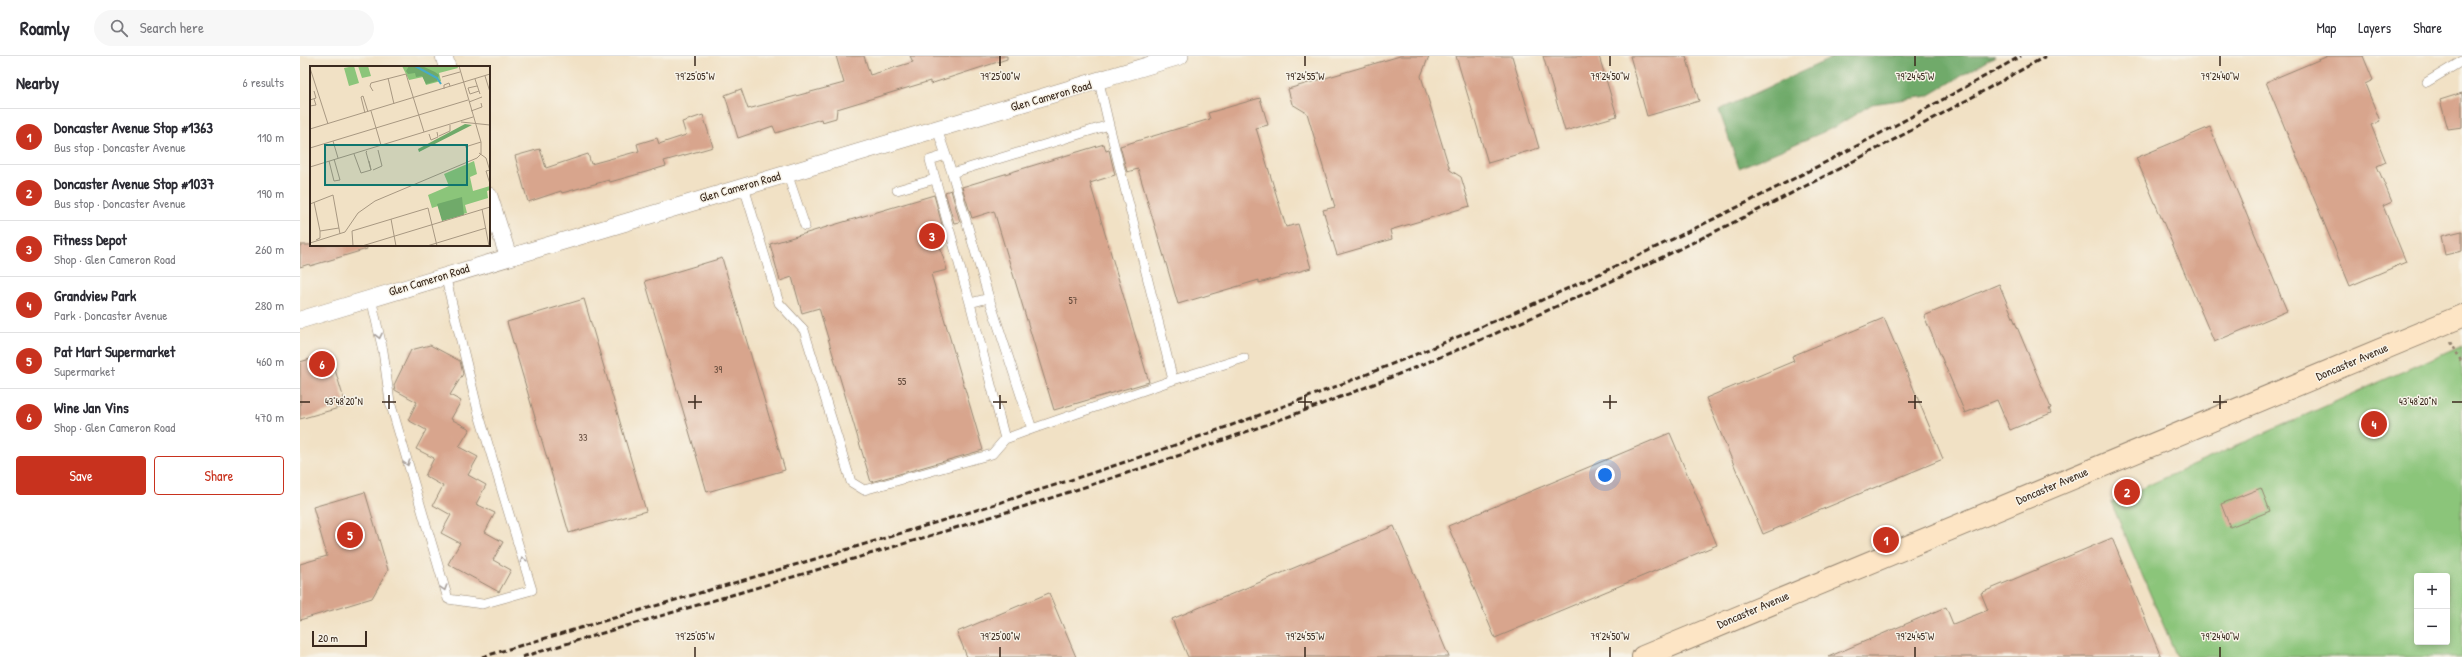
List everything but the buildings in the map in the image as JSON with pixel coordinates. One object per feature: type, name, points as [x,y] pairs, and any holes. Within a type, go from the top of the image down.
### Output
[{"type":"street","points":[[444,56],[447,66]]},
{"type":"street","name":"Glen Cameron Road","points":[[300,320],[508,256],[1099,82],[1156,60],[1180,56]]},
{"type":"street","points":[[490,199],[508,256]]},
{"type":"street","name":"Doncaster Avenue","points":[[1643,657],[2462,316]]},
{"type":"lane","points":[[2428,82],[2462,61]]},
{"type":"lane","points":[[1099,82],[1108,125],[1173,380]]},
{"type":"lane","points":[[952,173],[1108,125]]},
{"type":"lane","points":[[937,130],[952,173],[1032,429]]},
{"type":"lane","points":[[946,155],[930,160],[970,303],[1005,439]]},
{"type":"lane","points":[[787,173],[805,226]]},
{"type":"lane","points":[[897,190],[935,179]]},
{"type":"lane","points":[[744,186],[780,303],[804,330],[851,482],[864,490],[992,454],[1005,439],[1173,380],[1244,358]]},
{"type":"lane","points":[[371,298],[383,352],[390,402],[448,599],[482,604],[532,590],[478,411],[445,275]]},
{"type":"lane","points":[[970,303],[990,298]]},
{"type":"green space","points":[[1836,56],[1995,56],[1928,96],[1872,104],[1835,127],[1739,168],[1719,110]]},
{"type":"green space","points":[[2462,345],[2462,657],[2177,657],[2111,502]]},
{"type":"railway","points":[[482,657],[799,564],[1011,499],[1116,465],[1324,391],[1414,355],[1591,278],[1851,149],[2021,56]]},
{"type":"railway","points":[[522,657],[846,561],[1061,495],[1274,422],[1379,382],[1465,347],[1550,309],[1634,271],[1718,230],[1801,189],[2046,56]]},
{"type":"place","name":"Fitness Depot","points":[[932,236]]},
{"type":"place","name":"Wine Jan Vins","points":[[322,364]]},
{"type":"place","name":"Grandview Park","points":[[2374,424]]},
{"type":"place","name":"Doncaster Avenue Stop #1037","points":[[2127,492]]},
{"type":"place","name":"Pat Mart Supermarket","points":[[350,535]]},
{"type":"place","name":"Doncaster Avenue Stop #1363","points":[[1886,540]]}]
